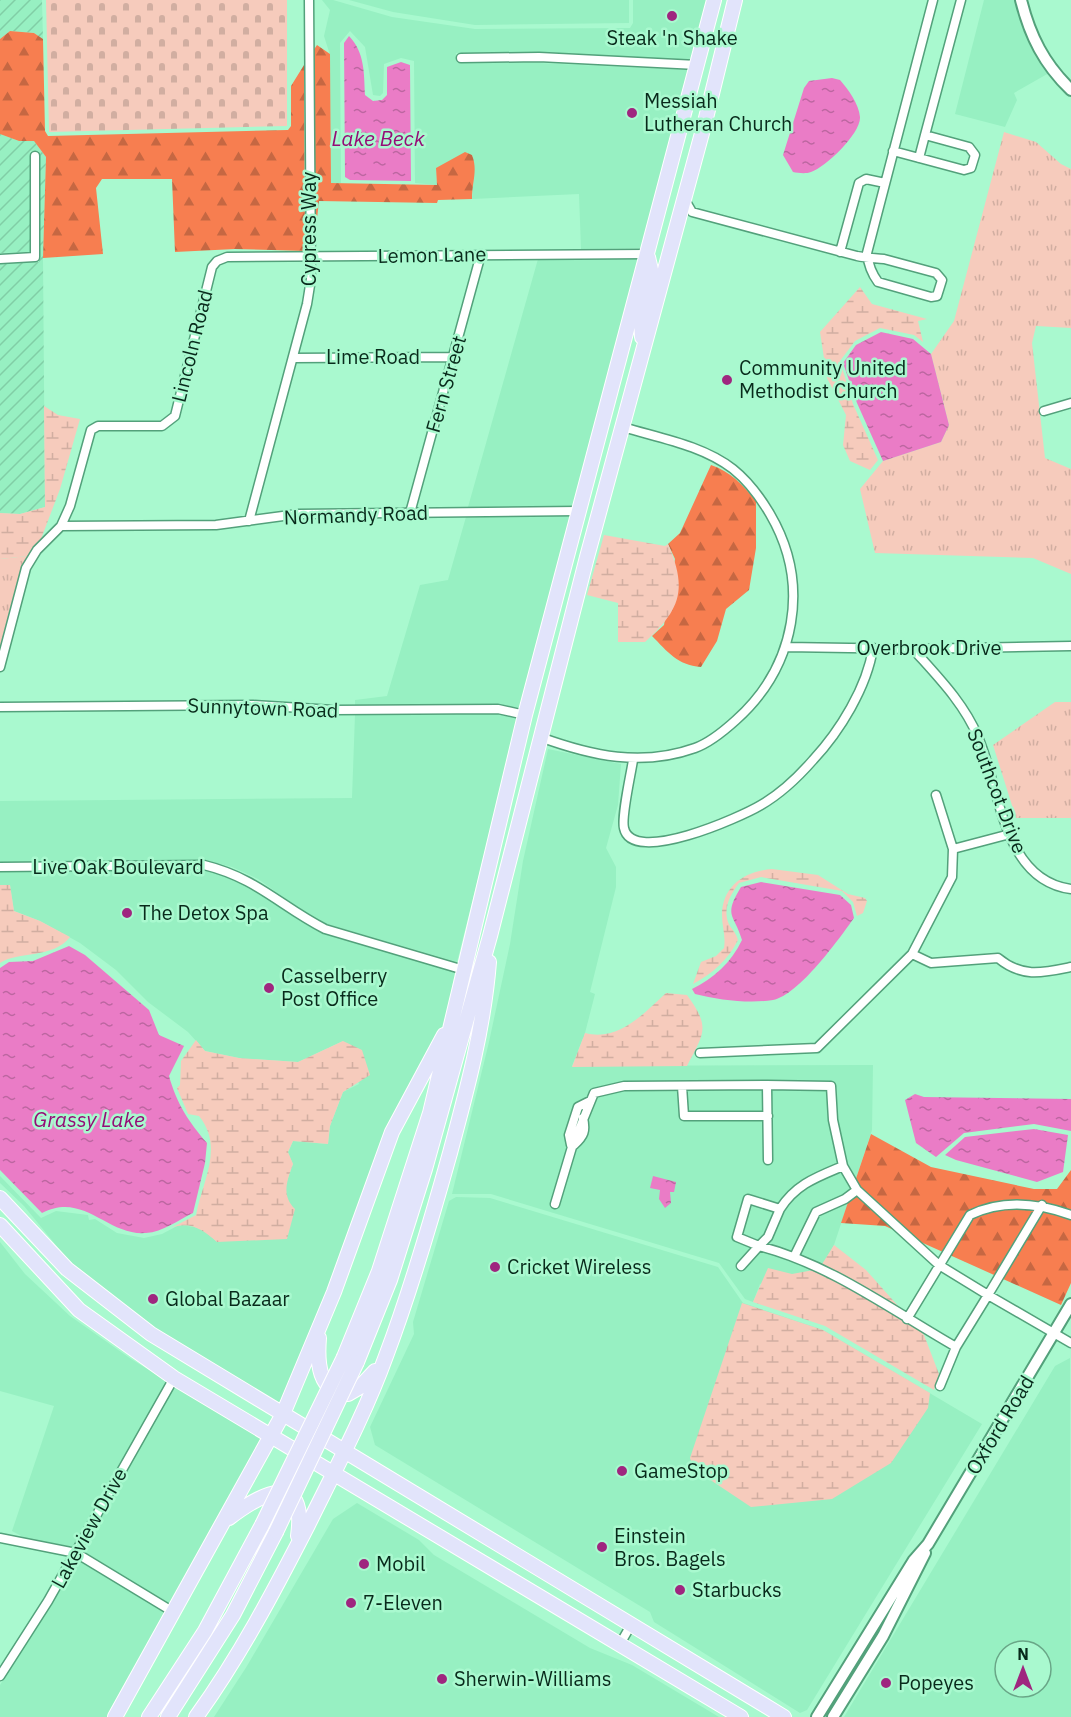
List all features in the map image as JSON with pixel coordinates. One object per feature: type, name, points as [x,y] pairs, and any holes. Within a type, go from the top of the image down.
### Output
[{"type":"main road","points":[[168,1717],[233,1615],[276,1532],[350,1360],[412,1172],[452,1020],[525,715],[714,0]]},
{"type":"main road","points":[[149,1717],[205,1631],[350,1360],[390,1280],[490,936],[587,557],[735,0]]},
{"type":"main road","points":[[697,65],[705,84],[707,108]]},
{"type":"main road","points":[[670,244],[663,237],[662,228],[675,179],[673,155]]},
{"type":"main road","points":[[643,348],[641,317],[652,269],[647,254]]},
{"type":"main road","points":[[612,389],[618,419],[623,427]]},
{"type":"main road","points":[[579,511],[584,522],[587,557]]},
{"type":"main road","points":[[525,715],[533,732],[535,760]]},
{"type":"main road","points":[[196,1717],[231,1668],[296,1548],[344,1452],[385,1360],[429,1231],[477,1048],[487,987],[490,936]]},
{"type":"main road","points":[[115,1717],[175,1613],[270,1434],[283,1414],[320,1327],[392,1132],[452,1020]]},
{"type":"main road","points":[[2,1203],[67,1269],[109,1304],[184,1355],[784,1717]]},
{"type":"main road","points":[[0,1225],[79,1310],[174,1378],[741,1717]]},
{"type":"main road","points":[[320,1327],[320,1370],[324,1382],[334,1392],[348,1394],[360,1387],[385,1360]]},
{"type":"main road","points":[[226,1520],[265,1494],[286,1493],[292,1497],[299,1512],[296,1548]]},
{"type":"street","name":"Cypress Way","points":[[249,521],[307,304],[310,256],[309,0]]},
{"type":"street","points":[[684,191],[690,210],[840,252],[868,258],[884,259],[936,273],[942,280],[939,293],[931,297],[880,283],[876,279],[868,258],[868,247],[933,0]]},
{"type":"street","points":[[919,158],[961,0]]},
{"type":"street","points":[[1021,0],[1036,45],[1049,66],[1071,90]]},
{"type":"street","points":[[461,58],[539,57],[697,65]]},
{"type":"street","points":[[893,151],[967,170],[972,166],[975,156],[971,148],[925,135]]},
{"type":"street","points":[[0,259],[35,257],[35,156]]},
{"type":"street","points":[[840,252],[859,183],[866,179],[885,183]]},
{"type":"street","name":"Lemon Lane","points":[[217,261],[227,257],[647,254]]},
{"type":"street","name":"Fern Street","points":[[410,513],[481,255]]},
{"type":"street","name":"Lincoln Road","points":[[61,526],[70,506],[91,430],[98,426],[162,426],[175,416],[212,267],[217,261]]},
{"type":"street","name":"Lime Road","points":[[293,358],[454,357]]},
{"type":"street","points":[[1044,411],[1071,403]]},
{"type":"street","points":[[540,737],[597,755],[633,760],[663,757],[697,747],[729,727],[752,706],[780,662],[786,647],[792,616],[790,559],[781,535],[759,497],[739,474],[718,459],[623,427]]},
{"type":"street","name":"Normandy Road","points":[[61,526],[216,525],[298,513],[579,511]]},
{"type":"street","points":[[0,667],[26,568],[37,550],[61,526]]},
{"type":"street","name":"Overbrook Drive","points":[[786,647],[913,649],[1071,646]]},
{"type":"street","points":[[633,760],[624,828],[630,838],[638,843],[671,840],[724,824],[763,804],[813,761],[829,741],[870,669],[873,648]]},
{"type":"street","name":"Southcot Drive","points":[[913,649],[939,678],[971,722],[979,738],[1010,834],[1024,861],[1044,879],[1071,889]]},
{"type":"street","name":"Sunnytown Road","points":[[0,707],[254,705],[333,710],[498,709],[525,715]]},
{"type":"street","points":[[700,1053],[817,1048],[912,954],[952,877],[953,849],[936,795]]},
{"type":"street","points":[[953,849],[1010,834]]},
{"type":"street","name":"Live Oak Boulevard","points":[[0,867],[204,865],[230,872],[256,884],[305,919],[325,929],[464,970]]},
{"type":"street","points":[[912,954],[931,963],[998,958],[1011,970],[1021,971],[1045,972],[1071,967]]},
{"type":"street","points":[[767,1085],[768,1160]]},
{"type":"street","points":[[682,1086],[684,1116],[768,1116]]},
{"type":"street","points":[[555,1204],[572,1147],[569,1135],[579,1121],[578,1107],[588,1102],[594,1093],[605,1088],[831,1086],[835,1136],[843,1166],[858,1190],[939,1265],[1071,1343]]},
{"type":"street","points":[[572,1147],[583,1138],[586,1128],[579,1121]]},
{"type":"street","points":[[741,1266],[768,1237],[789,1195],[801,1184],[843,1166]]},
{"type":"street","points":[[794,1257],[816,1212],[845,1199],[858,1190]]},
{"type":"street","points":[[780,1209],[748,1199],[737,1237],[794,1257],[825,1271],[956,1347]]},
{"type":"street","points":[[907,1319],[970,1215],[982,1209],[1016,1204],[1042,1205],[1071,1215]]},
{"type":"street","points":[[940,1386],[956,1347],[1042,1205]]},
{"type":"street","name":"Oxford Road","points":[[833,1717],[883,1636],[928,1544],[1071,1304]]},
{"type":"street","name":"Lakeview Drive","points":[[0,1676],[76,1553],[174,1378]]},
{"type":"street","points":[[0,1538],[76,1553],[175,1613]]},
{"type":"street","name":"Oxford Road","points":[[817,1717],[914,1560],[928,1544]]},
{"type":"street","points":[[620,1644],[631,1625]]},
{"type":"shaded area","points":[[0,0],[42,0],[43,39],[34,33],[10,31],[0,39]]},
{"type":"shaded area","points":[[322,0],[333,0],[392,17],[475,29],[630,28],[633,23],[633,0],[708,0],[692,60],[539,52],[456,53],[457,63],[539,63],[689,70],[644,248],[581,249],[579,194],[472,199],[474,173],[453,161],[436,168],[437,185],[415,183],[414,61],[401,58],[384,64],[383,93],[380,96],[373,95],[365,47],[350,31],[340,43],[341,183],[331,183],[330,55],[324,36],[330,10]]},
{"type":"shaded area","points":[[349,0],[629,0],[629,23],[475,25],[393,12]]},
{"type":"shaded area","points":[[984,0],[1016,0],[1032,49],[1049,73],[1014,93],[1017,100],[1005,127],[955,114]]},
{"type":"shaded area","points":[[0,134],[19,141],[34,141],[46,157],[43,258],[45,507],[20,514],[0,513],[0,264],[39,262],[39,151],[30,151],[30,252],[0,253]]},
{"type":"shaded area","points":[[538,259],[641,259],[576,506],[468,507]]},
{"type":"shaded area","points":[[573,516],[521,709],[498,704],[355,705],[355,700],[387,696],[420,585],[448,580],[466,517]]},
{"type":"shaded area","points":[[498,714],[518,719],[457,962],[327,924],[307,914],[258,879],[232,867],[206,860],[0,862],[0,801],[352,798],[355,715]]},
{"type":"shaded area","points":[[548,749],[621,764],[618,805],[606,848],[616,867],[616,887],[590,992],[595,994],[585,1033],[572,1066],[873,1065],[872,1130],[834,1245],[820,1269],[760,1284],[753,1302],[745,1299],[719,1263],[491,1194],[452,1194],[489,1042],[510,944],[523,861]]},
{"type":"shaded area","points":[[204,870],[228,876],[254,889],[303,923],[324,934],[455,972],[445,1023],[415,1075],[281,1407],[154,1329],[77,1271],[24,1206],[0,1183],[0,1176],[41,1218],[56,1211],[88,1215],[89,1220],[95,1219],[117,1233],[144,1238],[162,1234],[179,1225],[202,1228],[217,1242],[287,1202],[285,1187],[293,1164],[288,1153],[293,1141],[328,1144],[330,1126],[343,1092],[359,1084],[343,1041],[298,1062],[239,1058],[205,1051],[188,1032],[148,1002],[116,970],[80,943],[40,921],[14,911],[10,885],[0,885],[0,872]]},
{"type":"shaded area","points":[[456,1197],[490,1198],[718,1267],[743,1303],[823,1330],[982,1424],[807,1710],[800,1713],[654,1622],[650,1612],[375,1445],[370,1427],[414,1334],[413,1322],[449,1201]]},
{"type":"shaded area","points":[[0,1242],[25,1274],[70,1316],[167,1381],[74,1547],[25,1538],[12,1531],[54,1406],[0,1391]]},
{"type":"shaded area","points":[[1070,1358],[1071,1717],[844,1717],[1055,1366]]},
{"type":"shaded area","points":[[175,1385],[263,1437],[173,1606],[83,1551]]},
{"type":"shaded area","points":[[357,1503],[419,1540],[434,1555],[590,1648],[632,1665],[719,1717],[214,1717],[247,1666],[333,1519]]},
{"type":"shaded area","points":[[78,1560],[168,1615],[110,1717],[0,1717],[0,1685]]},
{"type":"green space","points":[[46,0],[287,0],[287,126],[49,132]]},
{"type":"green space","points":[[10,31],[34,33],[43,39],[45,131],[48,136],[288,130],[291,126],[291,86],[304,65],[305,251],[235,249],[175,252],[172,179],[102,179],[96,188],[103,254],[43,258],[46,157],[34,141],[19,141],[0,134],[0,39]]},
{"type":"green space","points":[[317,45],[330,54],[331,183],[437,185],[436,168],[465,152],[472,155],[475,166],[472,199],[438,200],[437,203],[319,201],[315,237],[313,51]]},
{"type":"green space","points":[[1004,132],[1036,142],[1061,164],[1071,169],[1071,328],[1036,326],[1032,343],[1045,458],[1071,469],[1071,574],[1033,558],[875,553],[860,489],[883,461],[941,442],[949,425],[931,354],[954,321]]},
{"type":"green space","points":[[860,287],[872,304],[927,319],[918,321],[923,342],[914,335],[880,328],[855,341],[840,361],[853,404],[878,460],[870,470],[850,461],[843,445],[846,415],[827,378],[820,332]]},
{"type":"green space","points":[[44,406],[58,415],[80,419],[60,489],[41,539],[28,556],[0,559],[0,513],[20,514],[45,507]]},
{"type":"green space","points":[[711,465],[736,479],[756,501],[756,548],[749,590],[726,609],[717,641],[701,667],[679,661],[652,636],[664,625],[675,559],[668,544],[680,533]]},
{"type":"green space","points":[[604,535],[665,546],[668,544],[678,574],[677,598],[666,620],[645,642],[618,642],[618,603],[587,595]]},
{"type":"green space","points":[[28,556],[22,566],[0,649],[0,559]]},
{"type":"green space","points":[[1055,702],[1071,702],[1071,818],[1016,818],[993,745]]},
{"type":"green space","points":[[772,869],[818,875],[848,894],[865,898],[867,901],[863,913],[857,916],[853,902],[842,891],[761,877],[739,883],[726,911],[728,922],[738,940],[719,966],[693,984],[701,962],[716,956],[724,948],[723,905],[731,888],[744,877]]},
{"type":"green space","points":[[0,885],[10,885],[14,911],[40,921],[70,937],[54,949],[7,959],[0,963]]},
{"type":"green space","points":[[666,993],[687,995],[700,1015],[701,1038],[687,1066],[572,1067],[585,1033],[597,1035],[620,1030],[640,1017]]},
{"type":"green space","points":[[196,1040],[205,1051],[239,1058],[298,1062],[343,1041],[362,1050],[370,1075],[343,1092],[330,1126],[328,1144],[293,1141],[288,1152],[293,1164],[287,1182],[287,1193],[295,1209],[287,1239],[217,1242],[190,1226],[171,1228],[196,1215],[210,1164],[210,1140],[206,1128],[199,1116],[188,1114],[177,1088],[180,1085],[181,1061]]},
{"type":"green space","points":[[871,1134],[931,1167],[1034,1189],[1057,1189],[1071,1170],[1071,1283],[1061,1305],[885,1226],[841,1223]]},
{"type":"green space","points":[[834,1245],[866,1270],[924,1335],[939,1374],[934,1390],[825,1326],[753,1302],[768,1268],[792,1274],[819,1269]]},
{"type":"green space","points":[[742,1303],[823,1330],[930,1393],[928,1408],[891,1463],[832,1499],[751,1507],[694,1469],[690,1458]]},
{"type":"water","name":"Lake Beck","points":[[349,36],[361,56],[365,95],[373,101],[382,100],[387,95],[387,67],[401,62],[410,65],[411,181],[350,180],[345,177],[344,43]]},
{"type":"water","points":[[832,78],[840,80],[853,97],[858,107],[859,124],[842,149],[825,164],[809,173],[793,172],[783,155],[804,88],[809,81]]},
{"type":"water","points":[[881,332],[913,339],[931,354],[949,425],[941,442],[883,461],[857,403],[843,363],[856,345]]},
{"type":"water","points":[[761,882],[840,895],[851,905],[854,918],[818,965],[795,988],[783,996],[773,1000],[744,1001],[724,1000],[695,994],[692,989],[721,969],[733,956],[742,940],[731,910],[741,887]]},
{"type":"water","name":"Grassy Lake","points":[[69,946],[85,955],[149,1010],[159,1035],[184,1046],[169,1076],[184,1112],[207,1143],[205,1163],[193,1213],[158,1230],[146,1233],[132,1232],[83,1210],[70,1207],[42,1213],[0,1170],[0,968],[9,962],[33,961]]},
{"type":"water","points":[[915,1094],[924,1097],[1071,1099],[1071,1131],[1034,1124],[964,1133],[936,1157],[916,1143],[905,1100]]},
{"type":"water","points":[[1034,1129],[1068,1135],[1063,1172],[1037,1182],[945,1155],[965,1137]]},
{"type":"water","points":[[653,1176],[676,1182],[674,1192],[670,1192],[671,1203],[665,1208],[659,1199],[660,1190],[650,1188]]},
{"type":"place","name":"Steak 'n Shake","points":[[672,16]]},
{"type":"place","name":"Messiah Lutheran Church","points":[[632,113]]},
{"type":"place","name":"Community United Methodist Church","points":[[727,380]]},
{"type":"place","name":"The Detox Spa","points":[[127,913]]},
{"type":"place","name":"Casselberry Post Office","points":[[269,988]]},
{"type":"place","name":"Cricket Wireless","points":[[495,1267]]},
{"type":"place","name":"Global Bazaar","points":[[153,1299]]},
{"type":"place","name":"GameStop","points":[[622,1471]]},
{"type":"place","name":"Einstein Bros. Bagels","points":[[602,1547]]},
{"type":"place","name":"Mobil","points":[[364,1564]]},
{"type":"place","name":"Starbucks","points":[[680,1590]]},
{"type":"place","name":"7-Eleven","points":[[351,1603]]},
{"type":"place","name":"Sherwin-Williams","points":[[442,1679]]},
{"type":"place","name":"Popeyes","points":[[886,1683]]}]
